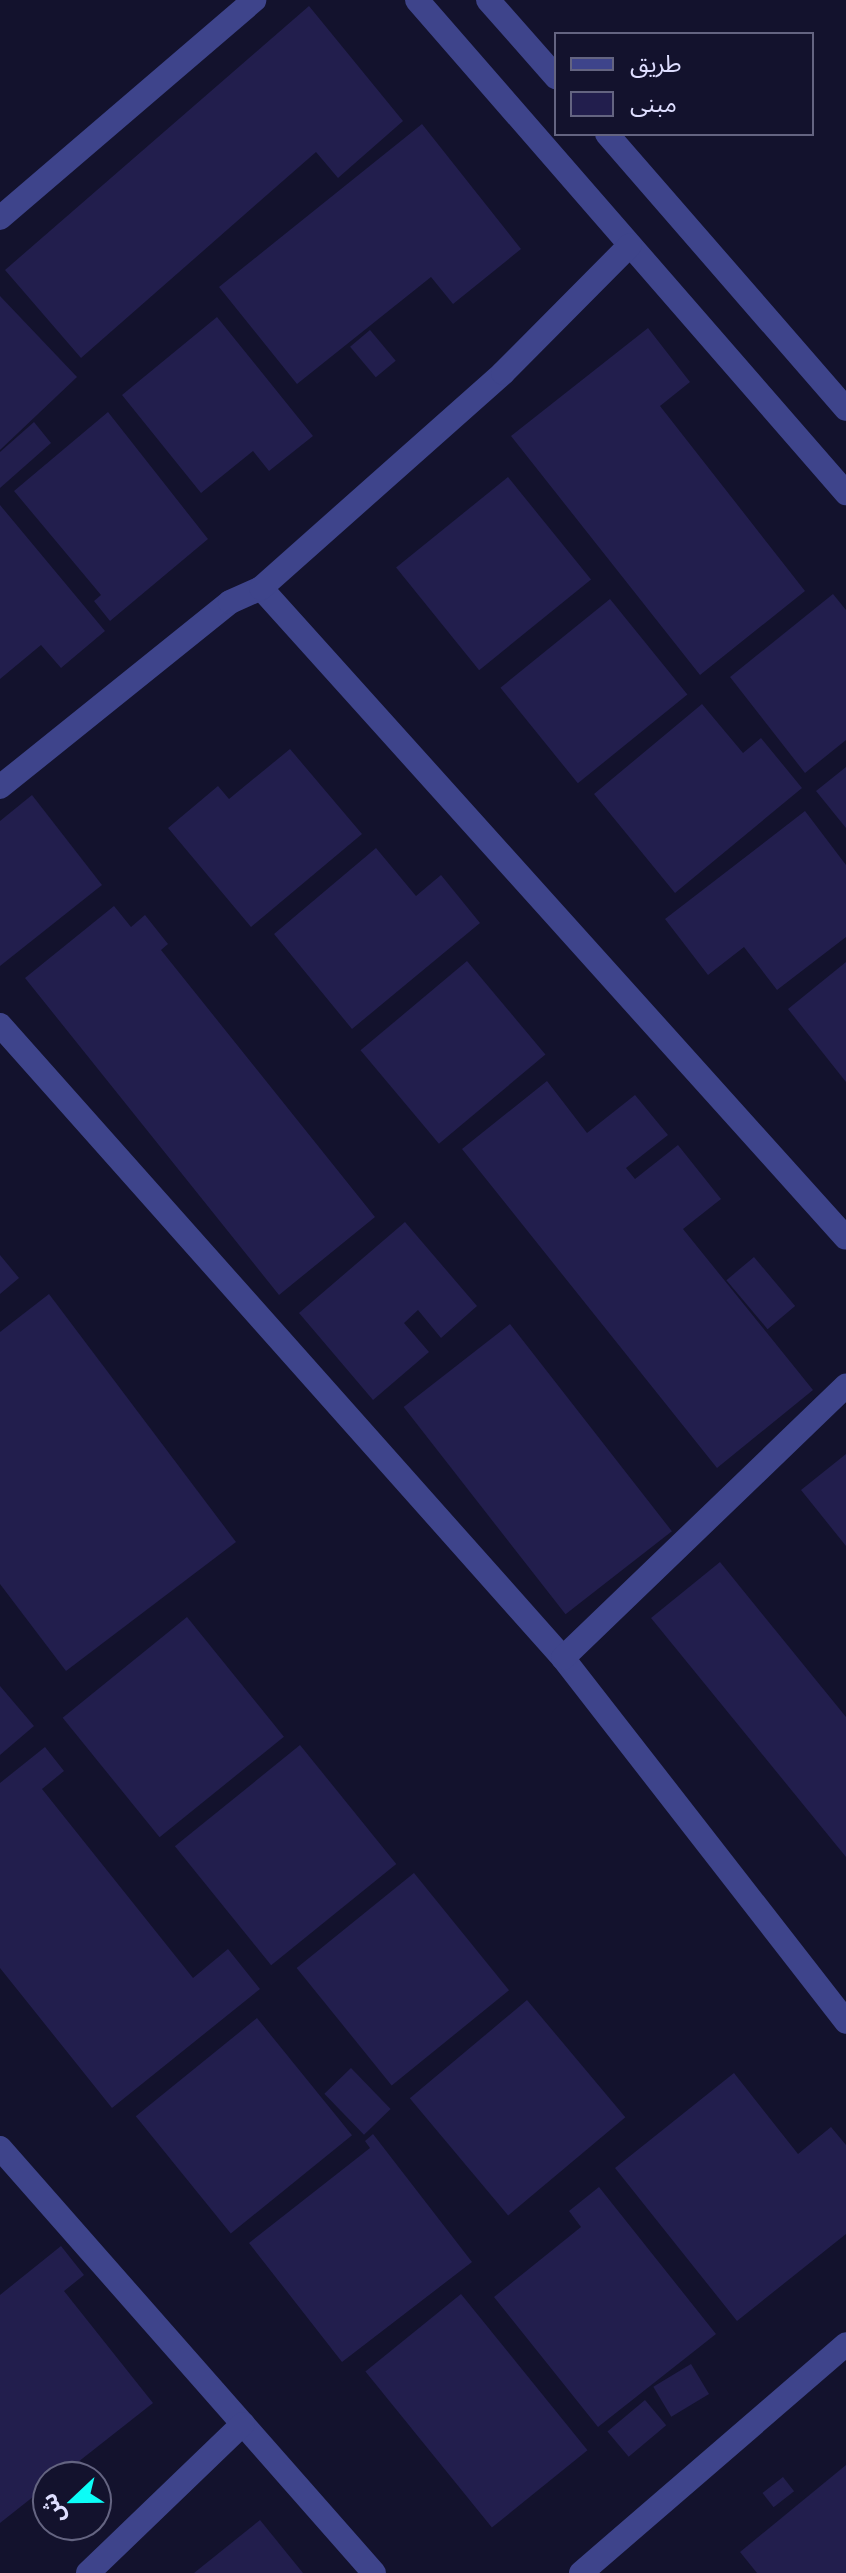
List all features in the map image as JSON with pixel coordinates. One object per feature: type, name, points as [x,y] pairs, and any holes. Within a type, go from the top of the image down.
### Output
[{"type":"street","points":[[0,218],[254,0]]},
{"type":"street","points":[[417,0],[846,493]]},
{"type":"street","points":[[488,0],[554,75]]},
{"type":"street","points":[[609,136],[846,409]]},
{"type":"street","points":[[0,787],[230,602],[261,588],[503,373],[630,245]]},
{"type":"street","points":[[261,588],[846,1238]]},
{"type":"street","points":[[0,1025],[563,1658],[846,2022]]},
{"type":"street","points":[[563,1658],[846,1386]]},
{"type":"street","points":[[0,2148],[374,2573]]},
{"type":"street","points":[[581,2573],[846,2344]]},
{"type":"street","points":[[88,2573],[243,2424]]},
{"type":"building","points":[[309,6],[403,121],[338,178],[316,152],[81,358],[5,270]]},
{"type":"building","points":[[422,124],[521,249],[453,304],[431,277],[297,384],[219,287]]},
{"type":"building","points":[[0,296],[77,377],[0,450]]},
{"type":"building","points":[[217,317],[313,436],[269,471],[253,451],[201,493],[122,395]]},
{"type":"building","points":[[648,328],[690,382],[660,406],[805,591],[700,675],[511,436]]},
{"type":"building","points":[[370,330],[396,361],[376,377],[350,347]]},
{"type":"building","points":[[108,412],[208,539],[110,621],[94,601],[101,595],[14,491]]},
{"type":"building","points":[[34,422],[51,443],[0,488],[0,452]]},
{"type":"building","points":[[508,477],[591,580],[479,670],[396,568]]},
{"type":"building","points":[[0,505],[105,631],[61,668],[41,645],[0,679]]},
{"type":"building","points":[[833,594],[846,610],[846,740],[805,773],[730,677]]},
{"type":"building","points":[[610,599],[687,695],[578,783],[500,688]]},
{"type":"building","points":[[702,704],[743,753],[761,738],[802,788],[675,893],[594,794]]},
{"type":"building","points":[[290,749],[362,834],[251,927],[168,828],[218,786],[229,799]]},
{"type":"building","points":[[846,767],[846,828],[816,791]]},
{"type":"building","points":[[32,795],[102,885],[0,966],[0,821]]},
{"type":"building","points":[[805,811],[846,865],[846,937],[777,990],[744,947],[708,975],[665,919]]},
{"type":"building","points":[[376,848],[416,896],[441,875],[480,923],[352,1029],[274,934]]},
{"type":"building","points":[[114,906],[131,927],[145,915],[168,944],[161,950],[375,1217],[279,1295],[25,978]]},
{"type":"building","points":[[467,961],[545,1054],[439,1144],[361,1050]]},
{"type":"building","points":[[846,962],[846,1082],[788,1009]]},
{"type":"building","points":[[547,1081],[587,1133],[635,1095],[668,1135],[626,1168],[635,1179],[678,1145],[721,1199],[683,1229],[813,1390],[717,1468],[462,1149]]},
{"type":"building","points":[[405,1222],[477,1306],[441,1338],[418,1310],[404,1323],[429,1352],[373,1400],[299,1313]]},
{"type":"building","points":[[0,1255],[19,1278],[0,1294]]},
{"type":"building","points":[[754,1257],[795,1306],[768,1329],[726,1280]]},
{"type":"building","points":[[49,1294],[236,1542],[66,1671],[0,1584],[0,1332]]},
{"type":"building","points":[[510,1324],[672,1531],[566,1614],[404,1407]]},
{"type":"building","points":[[846,1454],[846,1546],[801,1490]]},
{"type":"building","points":[[720,1562],[846,1717],[846,1857],[651,1618]]},
{"type":"building","points":[[187,1617],[284,1737],[160,1837],[63,1718]]},
{"type":"building","points":[[0,1686],[34,1726],[0,1755]]},
{"type":"building","points":[[300,1745],[396,1864],[271,1965],[175,1846]]},
{"type":"building","points":[[45,1747],[64,1771],[42,1789],[193,1978],[228,1949],[260,1989],[112,2108],[0,1968],[0,1783]]},
{"type":"building","points":[[414,1873],[509,1990],[392,2085],[297,1968]]},
{"type":"building","points":[[527,2000],[625,2117],[508,2216],[410,2098]]},
{"type":"building","points":[[257,2018],[352,2135],[231,2234],[136,2116]]},
{"type":"building","points":[[351,2068],[391,2109],[364,2135],[324,2094]]},
{"type":"building","points":[[734,2073],[798,2154],[831,2127],[846,2145],[846,2234],[737,2321],[615,2168]]},
{"type":"building","points":[[373,2134],[472,2262],[342,2362],[249,2243],[370,2148],[365,2141]]},
{"type":"building","points":[[599,2187],[716,2334],[598,2427],[494,2297],[581,2227],[569,2211]]},
{"type":"building","points":[[61,2246],[84,2275],[64,2291],[153,2403],[79,2461],[32,2461],[32,2498],[0,2523],[0,2295]]},
{"type":"building","points":[[461,2294],[587,2450],[492,2528],[365,2371]]},
{"type":"building","points":[[691,2364],[709,2394],[671,2417],[653,2387]]},
{"type":"building","points":[[645,2400],[666,2425],[629,2457],[607,2431]]},
{"type":"building","points":[[846,2465],[846,2573],[757,2573],[740,2552]]},
{"type":"building","points":[[783,2477],[794,2491],[774,2507],[763,2493]]},
{"type":"building","points":[[260,2520],[303,2573],[194,2573]]}]
